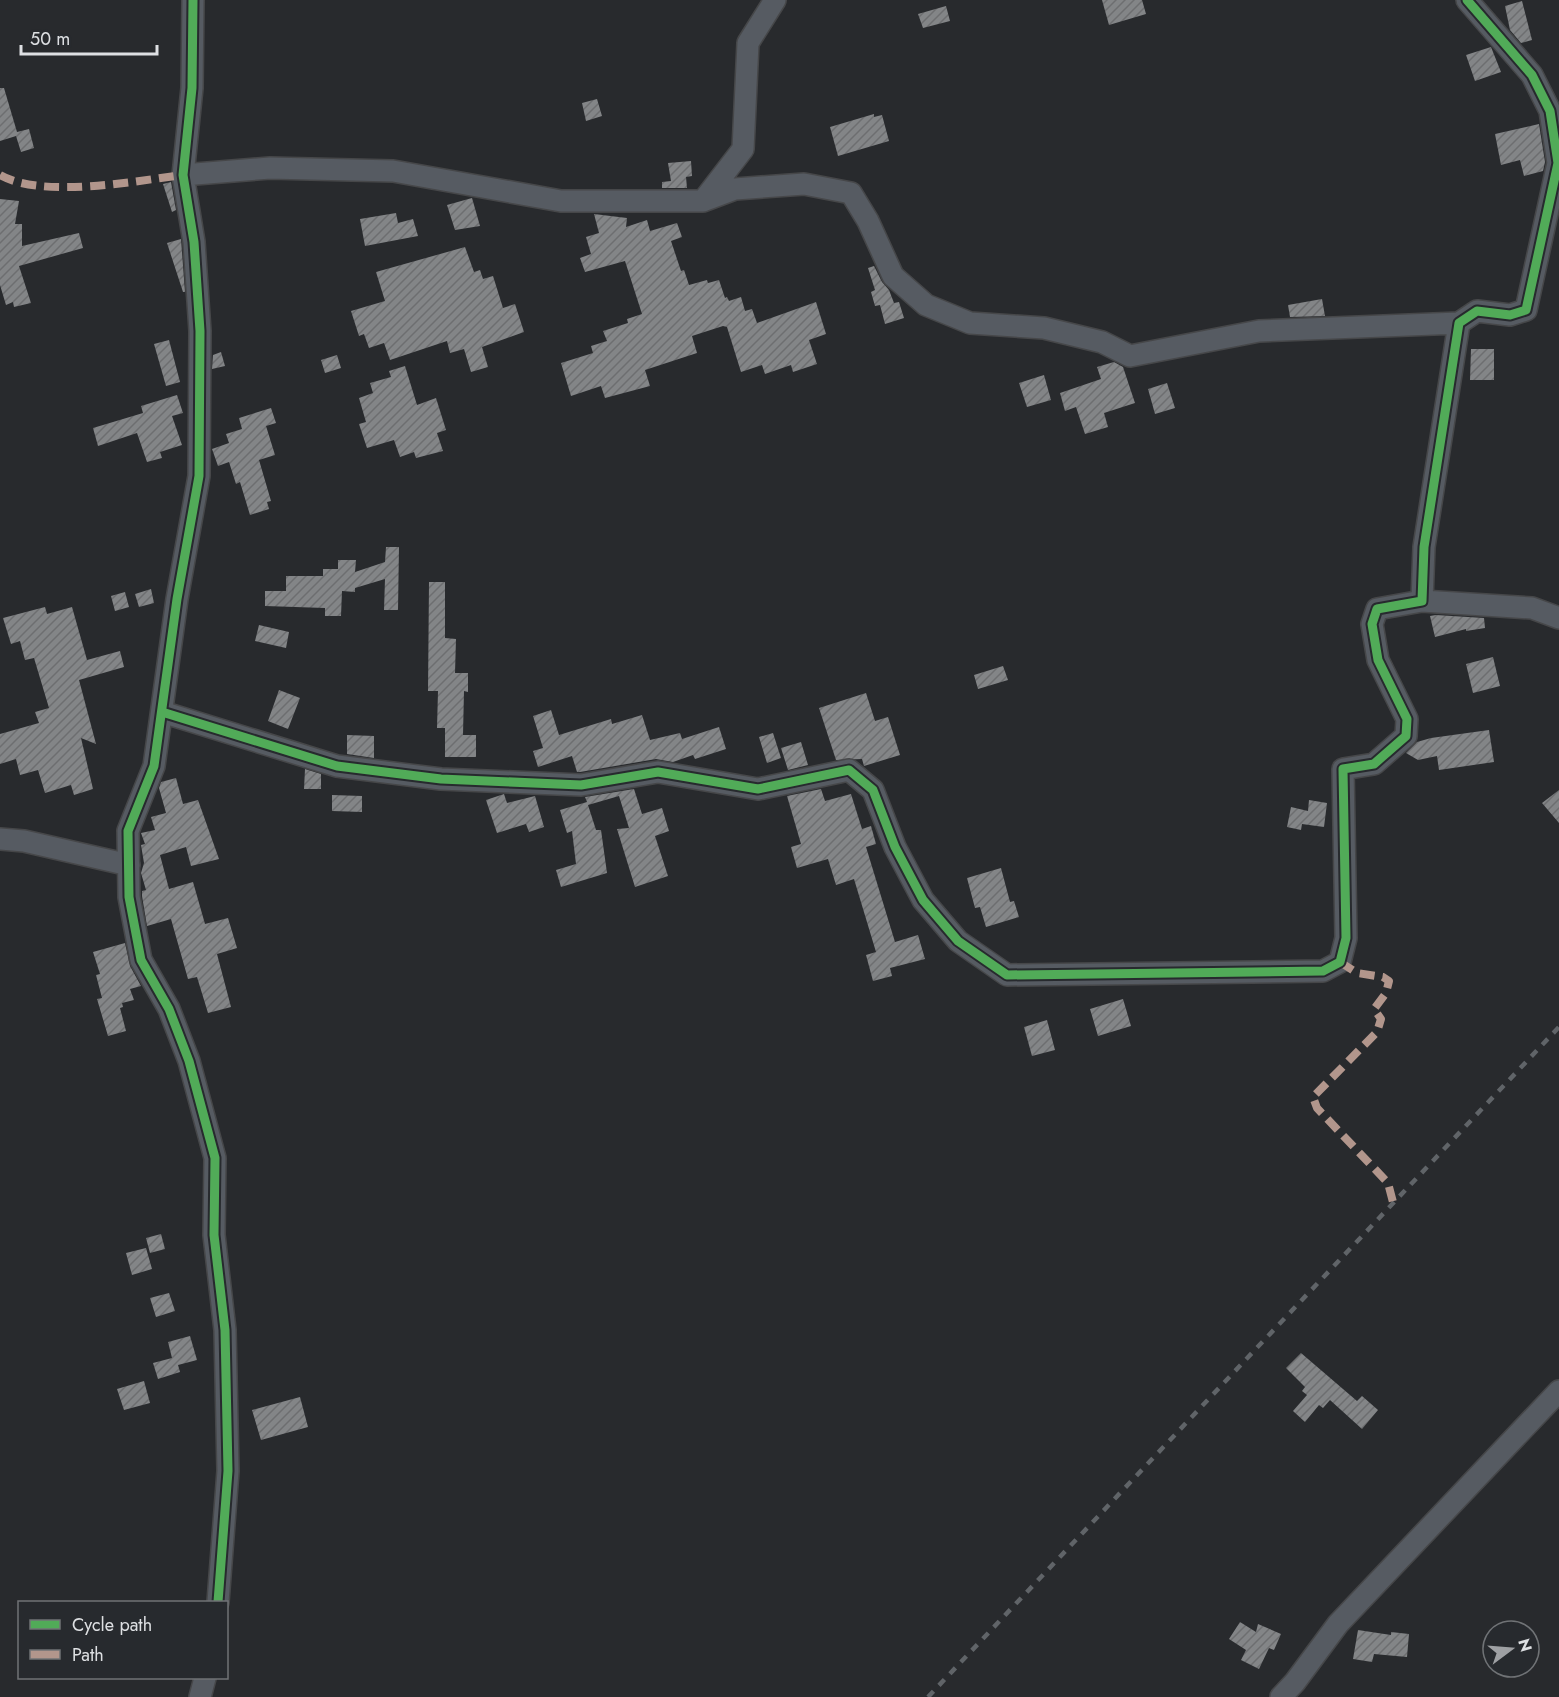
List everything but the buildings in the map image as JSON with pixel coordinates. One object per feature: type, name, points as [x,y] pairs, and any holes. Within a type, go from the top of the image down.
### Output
[{"type":"street","points":[[193,0],[192,88],[183,176],[194,242],[200,331],[199,476],[177,599],[154,766],[128,831],[129,897],[141,960],[169,1009],[189,1061],[215,1158],[214,1234],[225,1330],[228,1471],[218,1601]]},
{"type":"street","points":[[703,201],[743,149],[748,43],[775,0]]},
{"type":"street","points":[[183,176],[270,168],[393,171],[561,201],[703,201],[735,189],[804,184],[851,193],[868,221],[892,276],[926,305],[970,323],[1044,328],[1075,334],[1102,342],[1130,356],[1259,331],[1459,323],[1478,311],[1510,315],[1526,310],[1558,163],[1550,111],[1532,75],[1467,0]]},
{"type":"street","points":[[1422,601],[1424,547],[1459,323]]},
{"type":"street","points":[[162,712],[337,766],[441,779],[581,785],[658,772],[758,789],[849,770],[873,790],[895,847],[923,900],[958,941],[1007,975],[1323,971],[1340,962],[1346,938],[1343,769],[1374,764],[1406,736],[1407,719],[1378,660],[1372,624],[1377,609],[1422,601],[1532,608],[1559,618]]},
{"type":"street","points":[[0,839],[24,841],[129,865]]},
{"type":"street","points":[[1281,1697],[1295,1689],[1338,1624],[1559,1391]]},
{"type":"street","points":[[200,1697],[204,1679]]},
{"type":"railway","points":[[928,1697],[1559,1027]]},
{"type":"marked path","points":[[0,175],[18,182],[64,187],[115,184],[183,175]]},
{"type":"marked path","points":[[1340,962],[1357,973],[1383,977],[1389,981],[1386,993],[1374,1009],[1381,1019],[1377,1032],[1313,1097],[1317,1108],[1388,1183],[1394,1206]]},
{"type":"cycle path","points":[[193,0],[192,88],[183,175],[194,242],[200,331],[199,476],[177,599],[154,766],[128,831],[129,897],[141,960],[169,1009],[189,1061],[215,1158],[214,1235],[225,1330],[228,1471],[218,1601]]},
{"type":"cycle path","points":[[162,712],[337,766],[441,779],[581,785],[658,772],[758,789],[849,770],[873,790],[895,847],[923,900],[958,941],[1007,975],[1323,971],[1340,962],[1346,938],[1343,769],[1374,764],[1406,736],[1407,719],[1378,660],[1372,624],[1377,609],[1422,601],[1424,547],[1459,323],[1477,311],[1510,315],[1526,310],[1558,163],[1550,111],[1532,75],[1467,0]]}]
